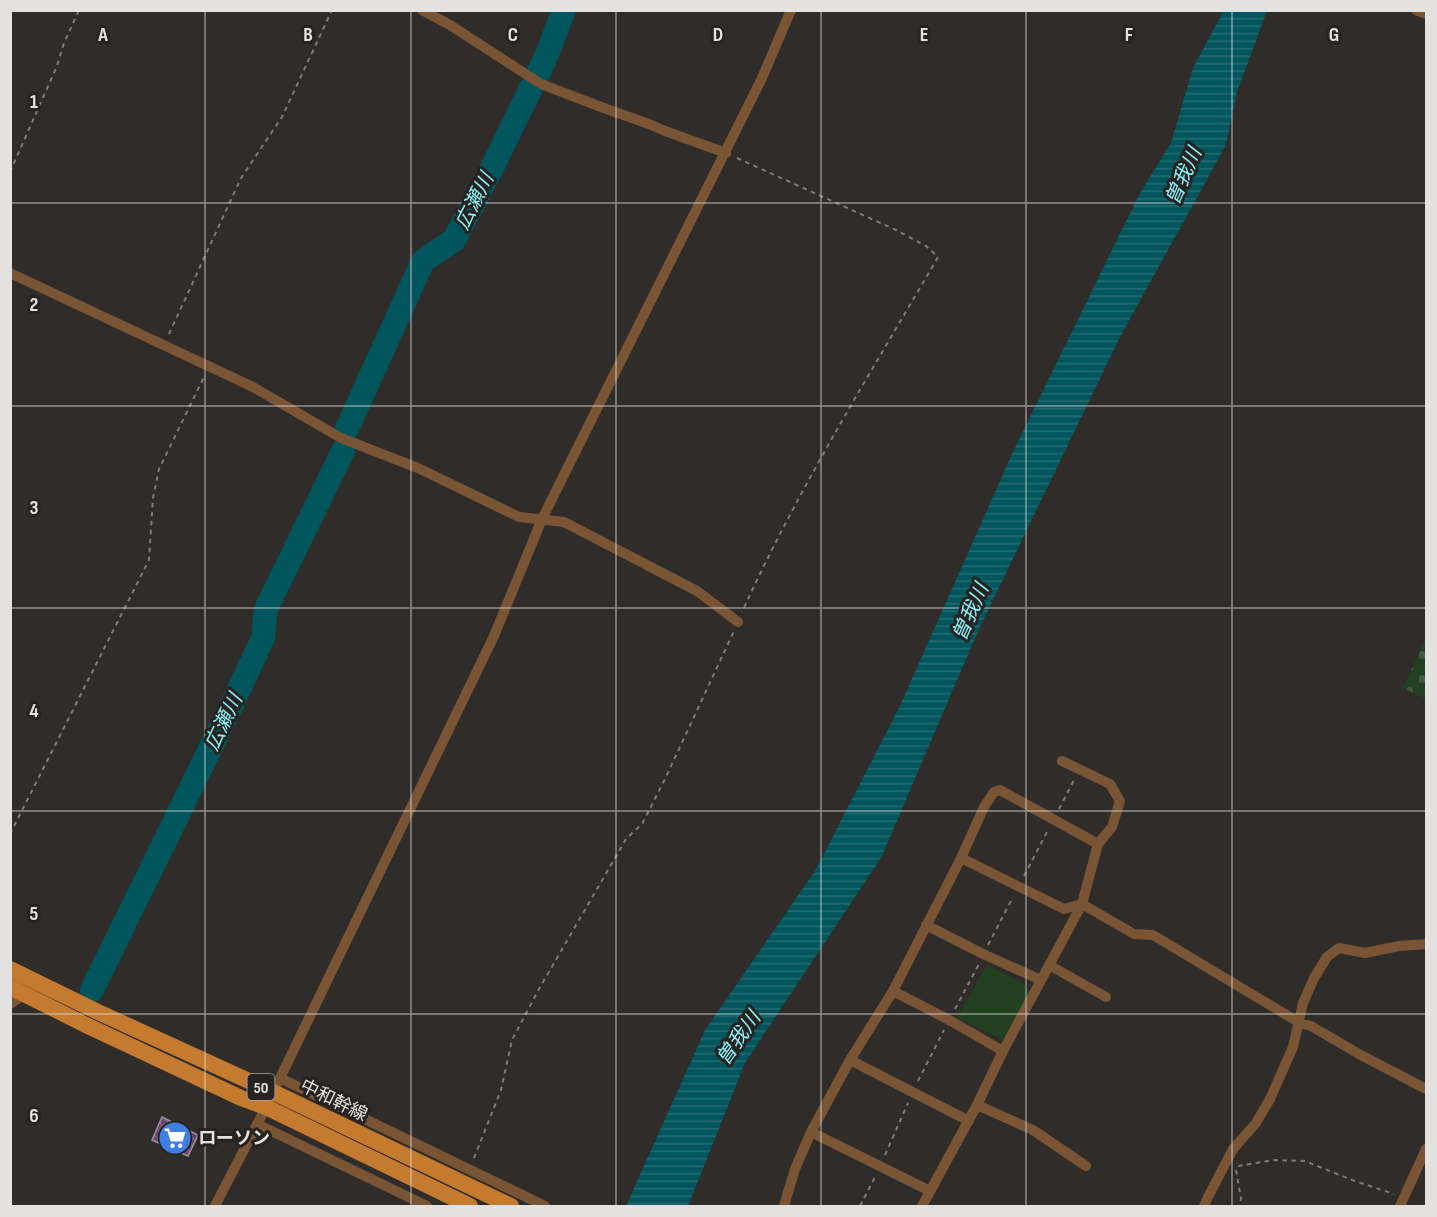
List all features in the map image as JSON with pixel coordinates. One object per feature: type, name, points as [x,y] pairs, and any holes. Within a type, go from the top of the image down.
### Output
[{"type":"main road","name":"中和幹線","points":[[10,969],[511,1206]]},
{"type":"main road","name":"中和幹線","points":[[18,991],[242,1098],[273,1093],[470,1206]]},
{"type":"street","points":[[422,10],[541,84],[726,153]]},
{"type":"street","points":[[215,1206],[273,1093],[494,636],[542,519],[726,153],[791,10]]},
{"type":"street","points":[[1416,10],[1426,14]]},
{"type":"street","points":[[10,273],[253,387],[341,438],[418,468],[519,516],[564,522],[697,591],[738,622]]},
{"type":"street","points":[[922,1206],[1082,904],[1098,844],[1112,827],[1120,801],[1110,784],[1062,761]]},
{"type":"street","points":[[784,1206],[795,1169],[811,1132],[850,1060],[893,991],[962,858],[984,807],[994,792],[1000,790],[1098,844]]},
{"type":"street","points":[[962,858],[1064,909],[1082,904],[1134,934],[1153,935],[1300,1023],[1311,1026],[1426,1089]]},
{"type":"street","points":[[926,925],[1041,980]]},
{"type":"street","points":[[1204,1206],[1233,1149],[1256,1123],[1270,1099],[1293,1047],[1303,1003],[1314,978],[1327,957],[1339,948],[1365,953],[1399,946],[1426,944]]},
{"type":"street","points":[[1048,965],[1106,997]]},
{"type":"street","points":[[10,1004],[18,991]]},
{"type":"street","points":[[893,991],[950,1020],[1003,1051]]},
{"type":"street","points":[[850,1060],[969,1121]]},
{"type":"street","points":[[273,1093],[545,1206]]},
{"type":"street","points":[[977,1105],[1033,1130],[1086,1166]]},
{"type":"street","points":[[257,1124],[427,1206]]},
{"type":"street","points":[[811,1132],[930,1191]]},
{"type":"street","points":[[1402,1202],[1426,1149]]},
{"type":"path","points":[[10,171],[57,66],[64,43],[79,10]]},
{"type":"path","points":[[164,345],[241,178],[282,117],[333,10]]},
{"type":"path","points":[[471,1163],[501,1090],[512,1040],[626,839],[642,824],[771,552],[843,418],[938,257],[926,246],[896,231],[726,153]]},
{"type":"path","points":[[10,834],[149,560],[153,498],[159,469],[209,366]]},
{"type":"path","points":[[860,1206],[913,1092],[1079,769]]},
{"type":"path","points":[[1239,1206],[1241,1199],[1235,1166],[1273,1160],[1305,1161],[1402,1202]]},
{"type":"green space","points":[[1426,638],[1426,699],[1403,688]]},
{"type":"green space","points":[[987,965],[1023,983],[1030,994],[1006,1041],[957,1018]]},
{"type":"water","name":"曽我川","points":[[1224,10],[1267,11],[1237,92],[1226,145],[1121,335],[978,631],[882,856],[745,1063],[688,1206],[626,1206],[705,1030],[815,871],[899,708],[1012,454],[1140,193],[1171,143],[1193,68]]},
{"type":"building","name":"ローソン","points":[[162,1117],[198,1135],[188,1156],[152,1140]]},
{"type":"waterway","name":"広瀬川","points":[[538,74],[564,10]]},
{"type":"waterway","name":"広瀬川","points":[[345,433],[423,261],[454,240],[531,88]]},
{"type":"waterway","name":"広瀬川","points":[[92,990],[263,638],[266,609],[343,451]]},
{"type":"place","name":"ローソン","points":[[175,1138]]}]
